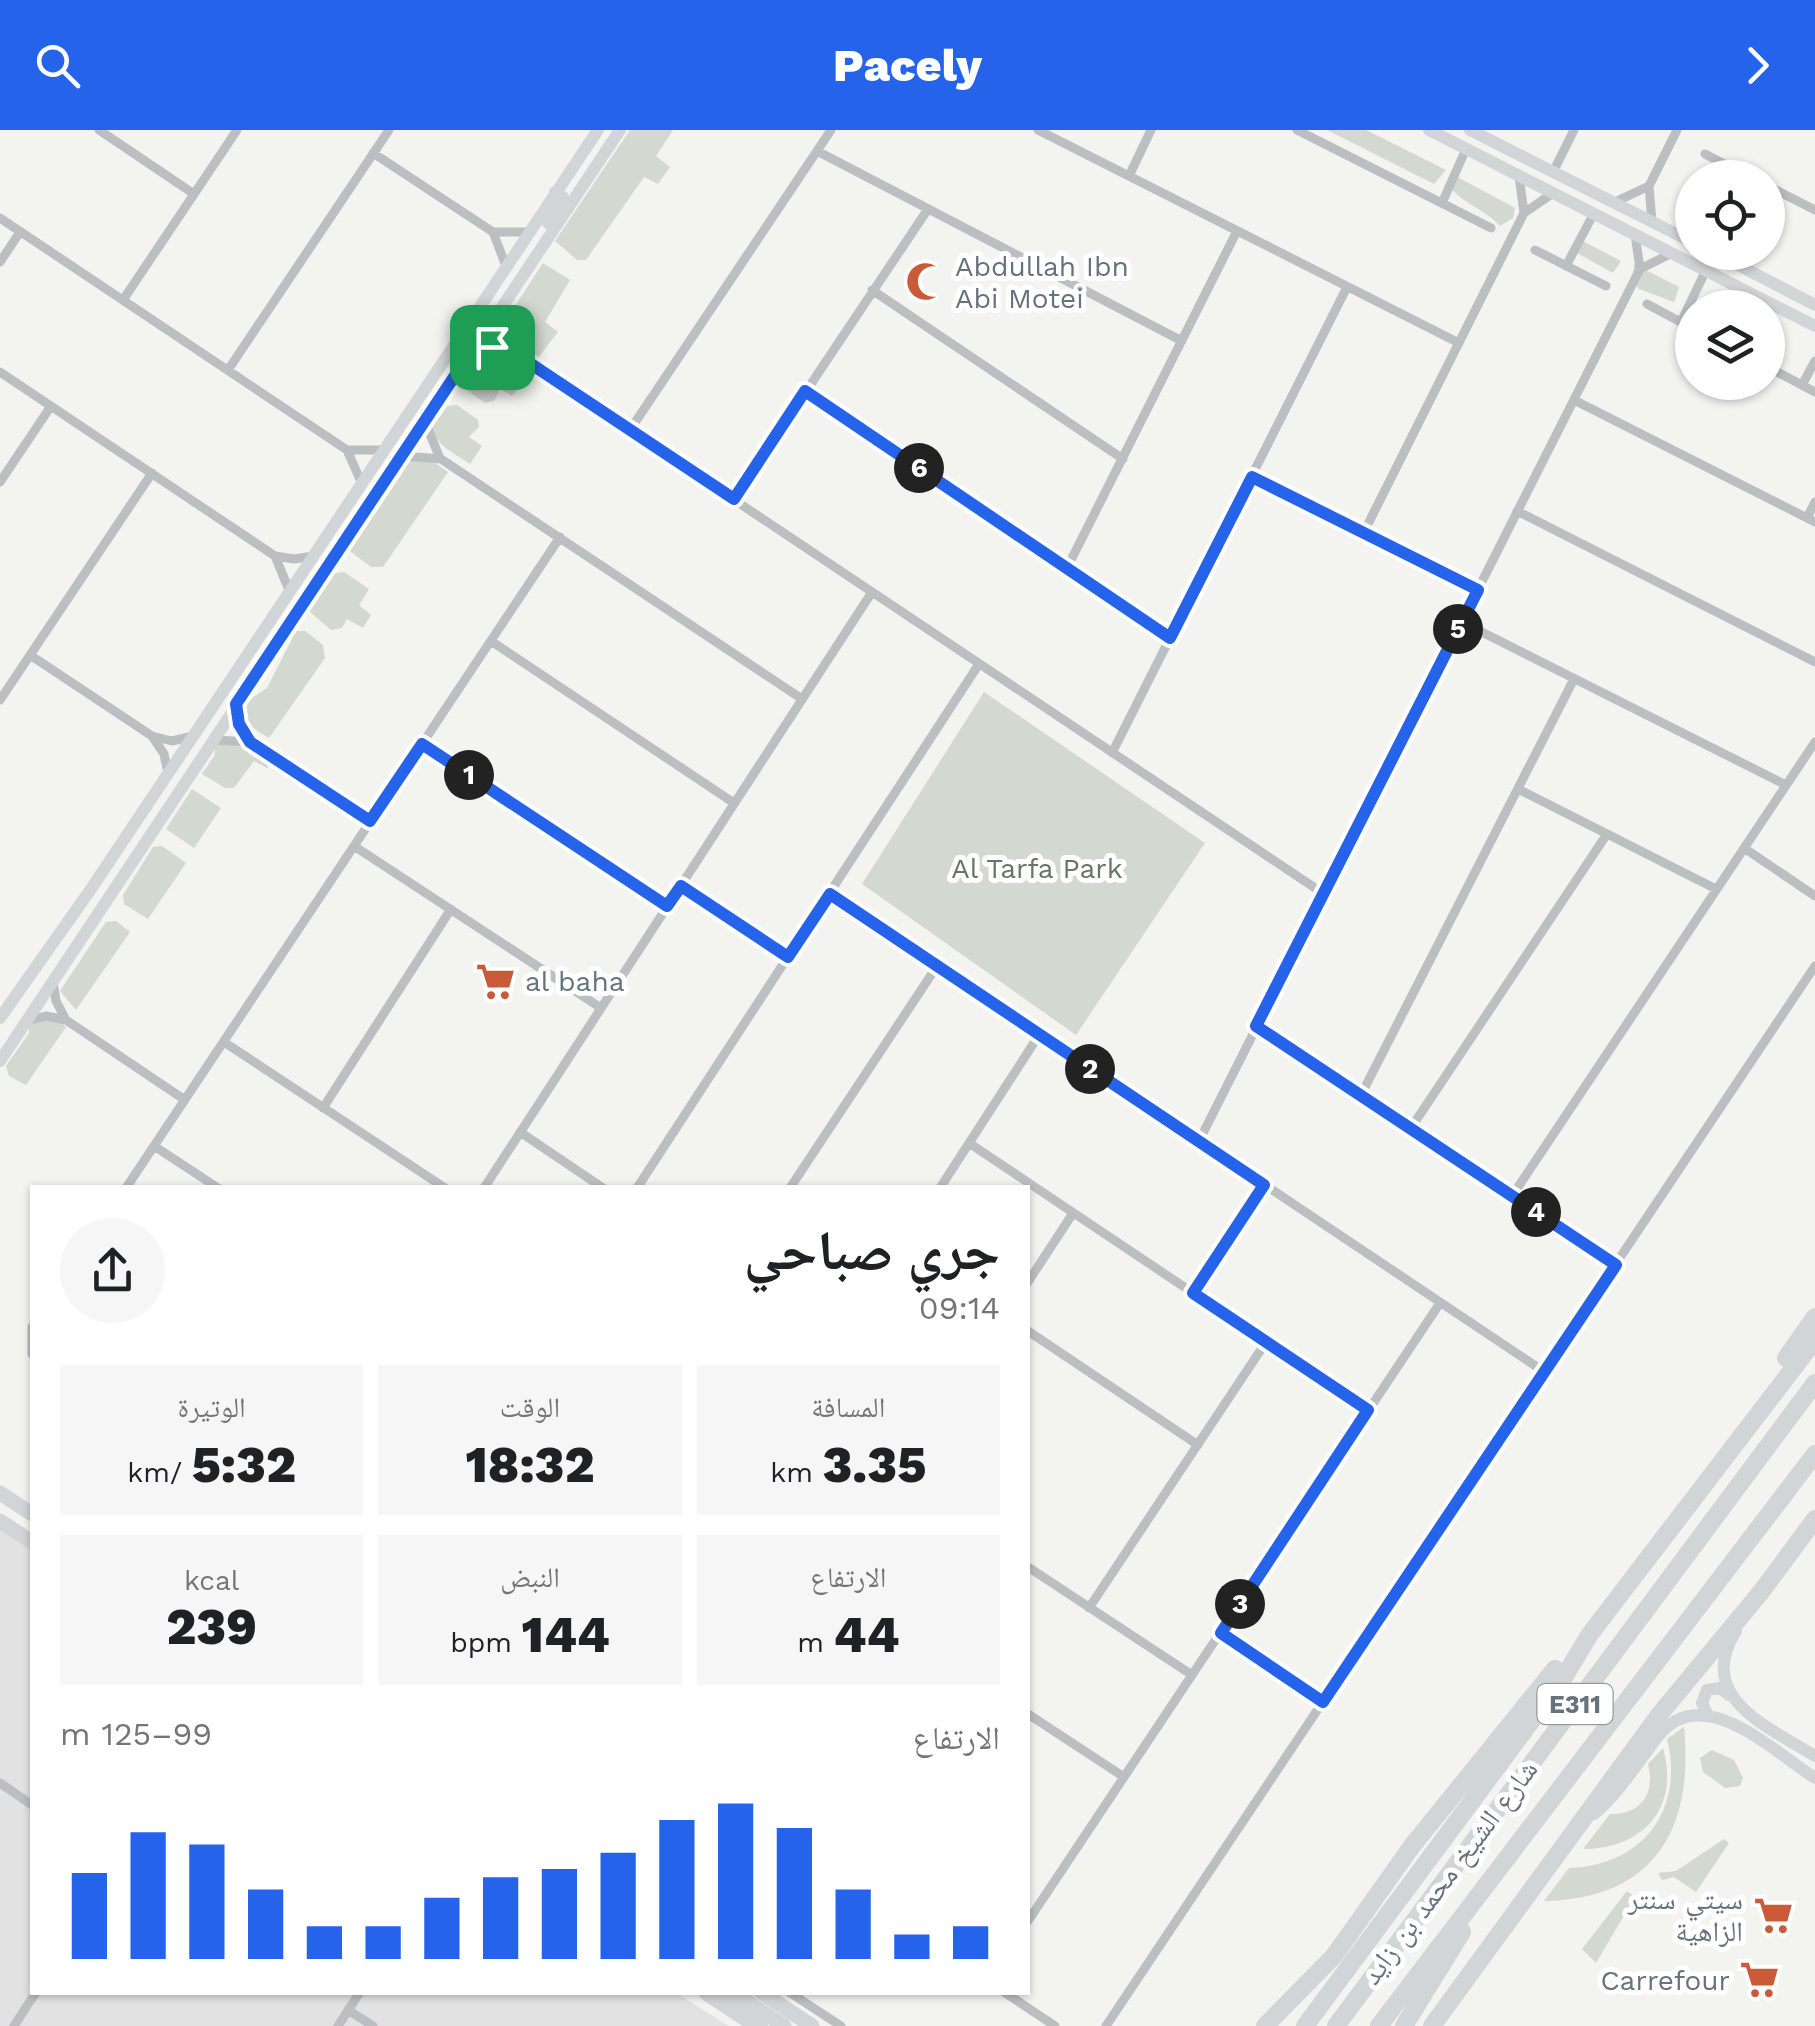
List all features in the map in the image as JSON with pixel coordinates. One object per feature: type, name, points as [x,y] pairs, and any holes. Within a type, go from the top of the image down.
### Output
[{"type":"highway","points":[[1733,1444],[1764,1388],[1815,1317]]},
{"type":"highway","points":[[1304,2026],[1564,1676],[1590,1634],[1815,1340]]},
{"type":"highway","name":"شارع الشيخ محمد بن زايد","points":[[1336,2026],[1815,1383]]},
{"type":"highway","name":"شارع الشيخ محمد بن زايد","points":[[1379,2026],[1815,1454]]},
{"type":"highway","points":[[1432,2026],[1710,1650],[1762,1592],[1815,1519]]},
{"type":"highway","points":[[1265,2026],[1334,1956],[1438,1814],[1566,1657],[1590,1634]]},
{"type":"highway","points":[[1404,2026],[1496,1875]]},
{"type":"highway","points":[[712,1995],[759,2026]]},
{"type":"main road","points":[[0,1018],[164,780],[598,130]]},
{"type":"main road","points":[[0,1061],[620,130]]},
{"type":"main road","points":[[1429,130],[1675,254]]},
{"type":"main road","points":[[1471,130],[1675,234]]},
{"type":"main road","points":[[543,245],[547,225],[563,197],[555,192]]},
{"type":"main road","points":[[1706,270],[1739,290]]},
{"type":"main road","points":[[1758,270],[1815,304]]},
{"type":"main road","points":[[1785,313],[1815,326]]},
{"type":"main road","points":[[135,856],[132,844],[158,803],[164,780]]},
{"type":"main road","points":[[0,1492],[30,1513]]},
{"type":"main road","points":[[0,1521],[30,1541]]},
{"type":"main road","points":[[1730,1695],[1726,1653],[1762,1592]]},
{"type":"main road","points":[[1707,1714],[1702,1703],[1707,1690],[1720,1688],[1748,1713],[1815,1756]]},
{"type":"main road","points":[[1580,1824],[1608,1802],[1672,1722],[1707,1714],[1735,1726],[1815,1778]]},
{"type":"main road","points":[[738,1995],[784,2026]]},
{"type":"main road","points":[[766,1995],[812,2026]]},
{"type":"street","points":[[99,130],[194,194]]},
{"type":"street","points":[[123,300],[236,130]]},
{"type":"street","points":[[228,370],[388,130]]},
{"type":"street","points":[[630,430],[831,130]]},
{"type":"street","points":[[1038,130],[1458,344]]},
{"type":"street","points":[[1129,176],[1152,130]]},
{"type":"street","points":[[1553,172],[1574,130]]},
{"type":"street","points":[[1652,222],[1649,186],[1677,130]]},
{"type":"street","points":[[1301,131],[1491,228]]},
{"type":"street","points":[[1442,203],[1466,149]]},
{"type":"street","points":[[817,151],[1182,341]]},
{"type":"street","points":[[373,153],[493,232],[529,232]]},
{"type":"street","points":[[1705,154],[1716,160]]},
{"type":"street","points":[[1519,176],[1524,212]]},
{"type":"street","points":[[1613,203],[1649,186]]},
{"type":"street","points":[[1364,532],[1524,212],[1554,193]]},
{"type":"street","points":[[1785,195],[1815,210]]},
{"type":"street","points":[[734,499],[928,209]]},
{"type":"street","points":[[1566,266],[1594,213]]},
{"type":"street","points":[[0,218],[348,450],[384,450]]},
{"type":"street","points":[[1067,568],[1237,231]]},
{"type":"street","points":[[0,262],[20,232]]},
{"type":"street","points":[[493,232],[506,266]]},
{"type":"street","points":[[1199,1141],[1640,270],[1635,234]]},
{"type":"street","points":[[1534,250],[1606,286]]},
{"type":"street","points":[[1640,270],[1672,253]]},
{"type":"street","points":[[1696,290],[1706,270]]},
{"type":"street","points":[[1112,753],[1347,287]]},
{"type":"street","points":[[872,290],[1123,459]]},
{"type":"street","points":[[1647,304],[1675,319]]},
{"type":"street","points":[[496,314],[501,334],[513,352]]},
{"type":"street","points":[[472,350],[492,347],[513,352],[1324,894]]},
{"type":"street","points":[[1802,386],[1815,361]]},
{"type":"street","points":[[0,372],[275,556],[294,560],[314,556]]},
{"type":"street","points":[[1785,376],[1815,392]]},
{"type":"street","points":[[805,391],[1170,638]]},
{"type":"street","points":[[1574,400],[1811,520],[1815,502]]},
{"type":"street","points":[[0,482],[51,406]]},
{"type":"street","points":[[425,422],[441,458]]},
{"type":"street","points":[[348,450],[362,484]]},
{"type":"street","points":[[402,456],[422,454],[441,458],[802,699]]},
{"type":"street","points":[[0,700],[152,474]]},
{"type":"street","points":[[1252,477],[1478,590]]},
{"type":"street","points":[[1517,512],[1815,662]]},
{"type":"street","points":[[128,1185],[560,537]]},
{"type":"street","points":[[275,556],[290,592]]},
{"type":"street","points":[[486,1185],[872,592]]},
{"type":"street","points":[[1462,622],[1786,785]]},
{"type":"street","points":[[491,641],[734,803]]},
{"type":"street","points":[[30,655],[152,736],[172,740],[193,736]]},
{"type":"street","points":[[640,1185],[979,664]]},
{"type":"street","points":[[1362,1095],[1574,679]]},
{"type":"street","points":[[236,704],[239,724],[250,742]]},
{"type":"street","points":[[152,736],[164,754],[164,780]]},
{"type":"street","points":[[212,740],[231,737],[250,742],[370,821]]},
{"type":"street","points":[[1512,1196],[1815,742]]},
{"type":"street","points":[[422,744],[667,906]]},
{"type":"street","points":[[1518,789],[1716,889]]},
{"type":"street","points":[[1411,1128],[1606,834]]},
{"type":"street","points":[[354,846],[601,1008]]},
{"type":"street","points":[[1744,848],[1815,896]]},
{"type":"street","points":[[681,886],[788,957]]},
{"type":"street","points":[[830,894],[1543,1371]]},
{"type":"street","points":[[323,1108],[452,909]]},
{"type":"street","points":[[792,1185],[938,966]]},
{"type":"street","points":[[1106,2026],[1815,966]]},
{"type":"street","points":[[52,982],[66,1020]]},
{"type":"street","points":[[27,1021],[46,1016],[66,1020],[185,1100]]},
{"type":"street","points":[[1256,1026],[1616,1265]]},
{"type":"street","points":[[942,1185],[1039,1035]]},
{"type":"street","points":[[224,1042],[440,1185]]},
{"type":"street","points":[[520,1132],[600,1185]]},
{"type":"street","points":[[969,1143],[1368,1410]]},
{"type":"street","points":[[154,1146],[213,1185]]},
{"type":"street","points":[[1193,1293],[1264,1185]]},
{"type":"street","points":[[1030,1279],[1073,1213]]},
{"type":"street","points":[[1030,1919],[1440,1304]]},
{"type":"street","points":[[1030,1332],[1198,1446]]},
{"type":"street","points":[[1089,1608],[1266,1342]]},
{"type":"street","points":[[1030,1568],[1192,1674]]},
{"type":"street","points":[[1221,1633],[1323,1702]]},
{"type":"street","points":[[1030,1715],[1124,1777]]},
{"type":"street","points":[[0,1783],[30,1803]]},
{"type":"street","points":[[14,2026],[34,1995]]},
{"type":"street","points":[[338,2026],[358,1995]]},
{"type":"street","points":[[794,1995],[841,2026]]},
{"type":"street","points":[[1008,1995],[1055,2026]]},
{"type":"street","points":[[348,2010],[373,2026]]},
{"type":"shaded area","points":[[0,1528],[30,1550],[30,1995],[679,1995],[729,2026],[0,2026]]},
{"type":"green space","points":[[630,130],[673,130],[656,156],[670,167],[658,184],[644,177],[586,260],[577,260],[555,241]]},
{"type":"green space","points":[[1327,130],[1366,130],[1446,170],[1434,184]]},
{"type":"green space","points":[[1450,173],[1515,208],[1513,218],[1500,226],[1455,193],[1450,187]]},
{"type":"green space","points":[[1577,238],[1621,261],[1613,273],[1575,252]]},
{"type":"green space","points":[[543,263],[570,280],[545,322],[558,332],[537,359],[509,338],[504,323]]},
{"type":"green space","points":[[1634,264],[1679,287],[1674,302],[1639,289],[1632,280]]},
{"type":"green space","points":[[483,353],[495,354],[528,375],[512,396],[500,389],[494,401],[485,403],[464,388],[473,359]]},
{"type":"green space","points":[[457,405],[478,420],[479,427],[469,437],[482,446],[470,464],[443,446],[432,427],[432,419],[439,418],[447,406]]},
{"type":"green space","points":[[426,457],[448,472],[383,567],[371,567],[350,551],[403,472],[404,463]]},
{"type":"green space","points":[[344,572],[369,589],[359,605],[371,615],[363,628],[347,619],[342,628],[331,630],[309,611],[335,573]]},
{"type":"green space","points":[[296,631],[305,631],[323,645],[325,658],[269,738],[247,724],[243,704],[267,688]]},
{"type":"green space","name":"Al Tarfa Park","points":[[984,692],[1205,843],[1076,1035],[862,884]]},
{"type":"green space","points":[[238,741],[271,762],[267,768],[254,761],[234,788],[225,788],[202,774],[215,755],[215,744]]},
{"type":"green space","points":[[192,789],[221,808],[194,848],[166,829]]},
{"type":"green space","points":[[162,846],[186,863],[148,919],[124,904],[123,895],[153,847]]},
{"type":"green space","points":[[116,921],[130,932],[76,1010],[60,991],[106,922]]},
{"type":"green space","points":[[39,1017],[59,1020],[66,1027],[26,1085],[9,1076],[6,1066],[29,1033],[29,1024]]},
{"type":"green space","points":[[1684,1727],[1682,1797],[1673,1827],[1659,1852],[1639,1872],[1614,1887],[1582,1897],[1544,1901],[1569,1868],[1618,1857],[1652,1829],[1670,1789],[1667,1739]]},
{"type":"green space","points":[[1663,1748],[1666,1789],[1652,1821],[1623,1842],[1583,1849],[1610,1814],[1630,1811],[1643,1801],[1650,1785],[1648,1764]]},
{"type":"green space","points":[[1712,1750],[1734,1760],[1743,1778],[1740,1786],[1725,1788],[1703,1772],[1700,1758]]},
{"type":"green space","points":[[1724,1839],[1729,1843],[1696,1892],[1674,1877],[1662,1880],[1658,1873],[1676,1871]]},
{"type":"green space","points":[[1627,1891],[1635,1897],[1596,1963],[1582,1949]]},
{"type":"place","name":"Abdullah Ibn Abi Motei","points":[[925,282]]},
{"type":"place","name":"al baha","points":[[495,981]]},
{"type":"place","name":"سيتي سنتر الزاهية","points":[[1773,1915]]},
{"type":"place","name":"Carrefour","points":[[1760,1980]]},
{"type":"route","points":[[492,347],[513,352],[734,499],[805,391],[1170,638],[1252,477],[1478,590],[1256,1026],[1616,1265],[1323,1702],[1221,1633],[1368,1410],[1193,1293],[1264,1185],[830,894],[788,957],[681,886],[667,906],[422,744],[370,821],[250,742],[244,733],[236,704],[472,350],[492,347]]}]
